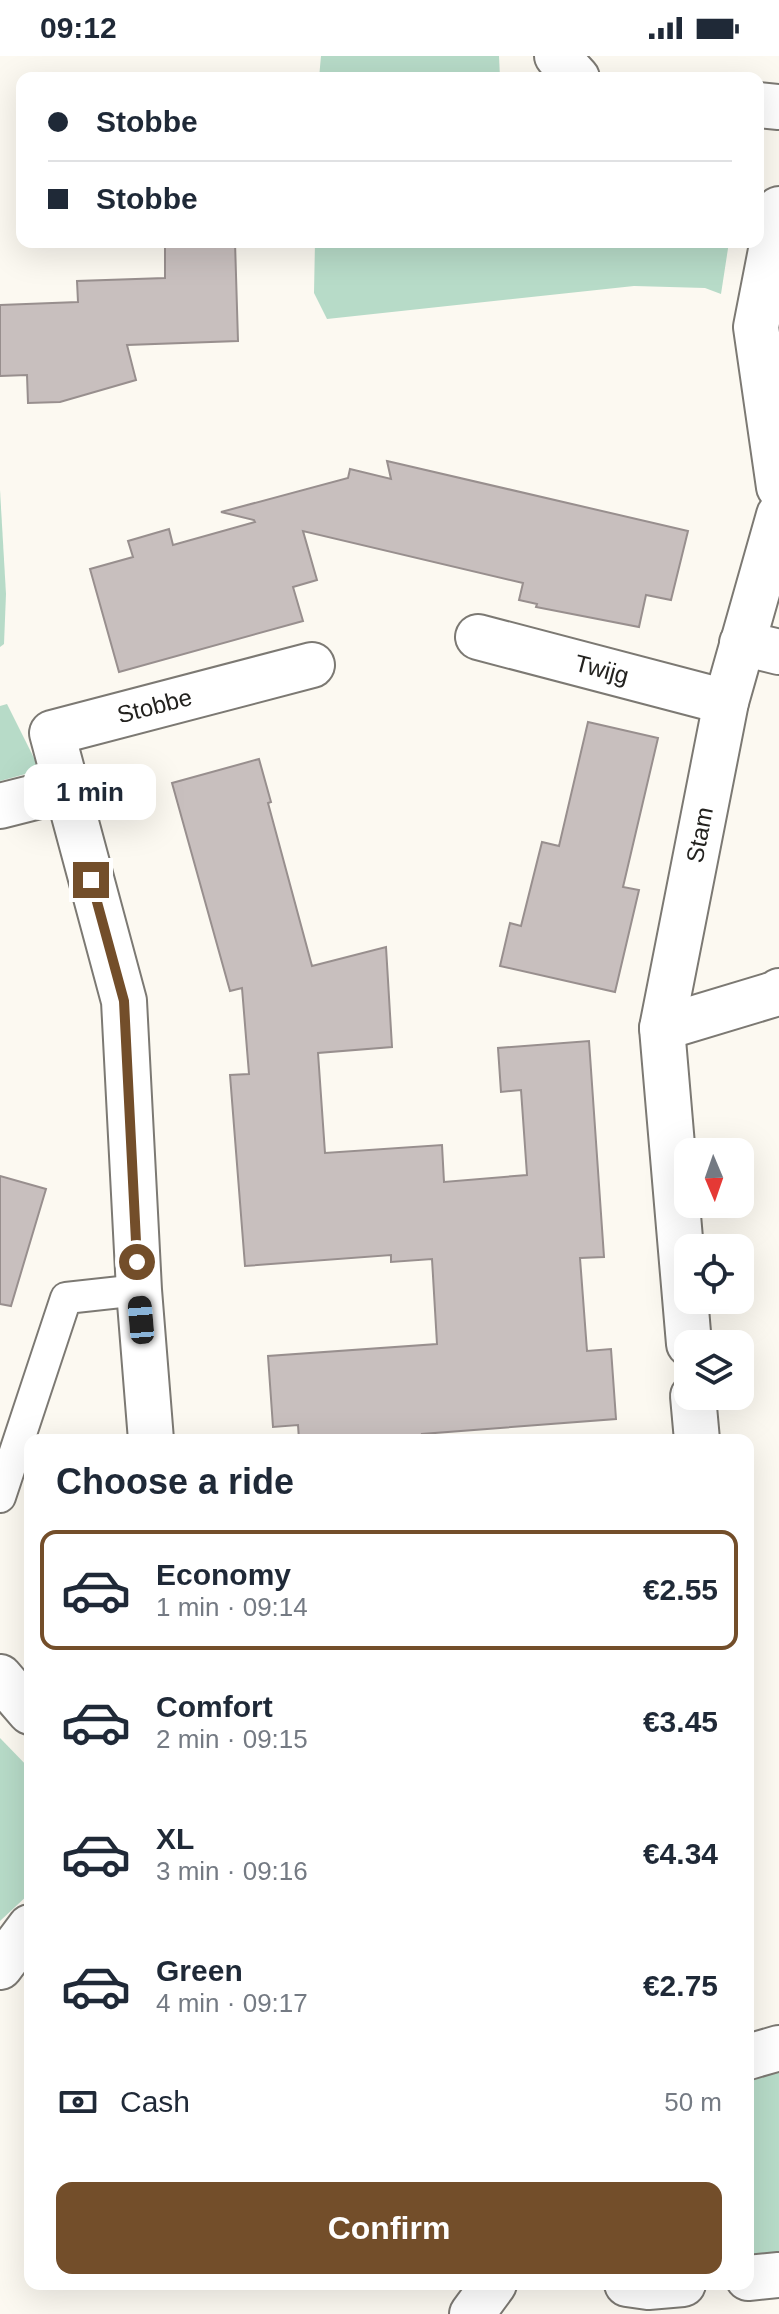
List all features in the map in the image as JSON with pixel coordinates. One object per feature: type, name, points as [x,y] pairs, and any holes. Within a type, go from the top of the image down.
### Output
[{"type":"street","points":[[557,56],[572,72]]},
{"type":"street","points":[[779,209],[756,327],[779,487]]},
{"type":"street","name":"Stam","points":[[688,1330],[662,1028],[726,702],[761,648],[779,515]]},
{"type":"street","name":"Twijg","points":[[478,637],[726,702]]},
{"type":"street","name":"Stobbe","points":[[151,1434],[139,1290],[124,1001],[52,733],[312,665]]},
{"type":"street","points":[[0,806],[67,789]]},
{"type":"street","points":[[662,1028],[779,991]]},
{"type":"street","points":[[694,1410],[696,1434]]},
{"type":"street","points":[[0,1967],[24,1935]]},
{"type":"street","points":[[754,2055],[779,2048]]},
{"type":"street","points":[[754,2277],[779,2275]]},
{"type":"street","points":[[472,2314],[490,2290]]},
{"type":"lane","points":[[0,1497],[66,1298],[139,1290]]},
{"type":"green space","points":[[321,56],[499,56],[500,72],[320,72]]},
{"type":"green space","points":[[315,248],[728,248],[721,294],[705,288],[634,286],[327,319],[314,293]]},
{"type":"green space","points":[[0,490],[6,594],[4,644],[0,647]]},
{"type":"green space","points":[[7,704],[40,770],[0,781],[0,706]]},
{"type":"green space","points":[[0,1738],[24,1763],[24,1899],[0,1921]]},
{"type":"green space","points":[[779,2070],[779,2253],[754,2257],[754,2079]]},
{"type":"building","points":[[165,248],[235,248],[238,341],[127,345],[136,380],[60,402],[28,403],[27,375],[0,376],[0,305],[78,302],[77,281],[165,278]]},
{"type":"building","points":[[387,461],[688,531],[671,600],[646,595],[639,627],[536,607],[537,604],[519,600],[523,583],[303,531],[317,580],[293,587],[303,621],[119,672],[90,569],[133,557],[128,541],[169,529],[173,545],[255,522],[221,512],[348,478],[350,469],[391,479]]},
{"type":"building","points":[[588,722],[658,738],[623,887],[639,890],[615,992],[500,966],[510,923],[521,926],[542,842],[559,846]]},
{"type":"building","points":[[259,759],[312,966],[386,947],[392,1047],[318,1053],[325,1153],[442,1145],[444,1182],[527,1175],[521,1090],[501,1092],[498,1048],[589,1041],[604,1257],[580,1258],[587,1351],[611,1349],[616,1419],[422,1434],[299,1434],[298,1425],[273,1427],[268,1356],[437,1344],[432,1259],[391,1262],[391,1255],[245,1266],[230,1075],[249,1074],[242,988],[230,991],[172,783]]},
{"type":"building","points":[[0,1176],[46,1189],[11,1306],[0,1304]]},
{"type":"route","points":[[91,880],[124,1001],[137,1262]]}]
